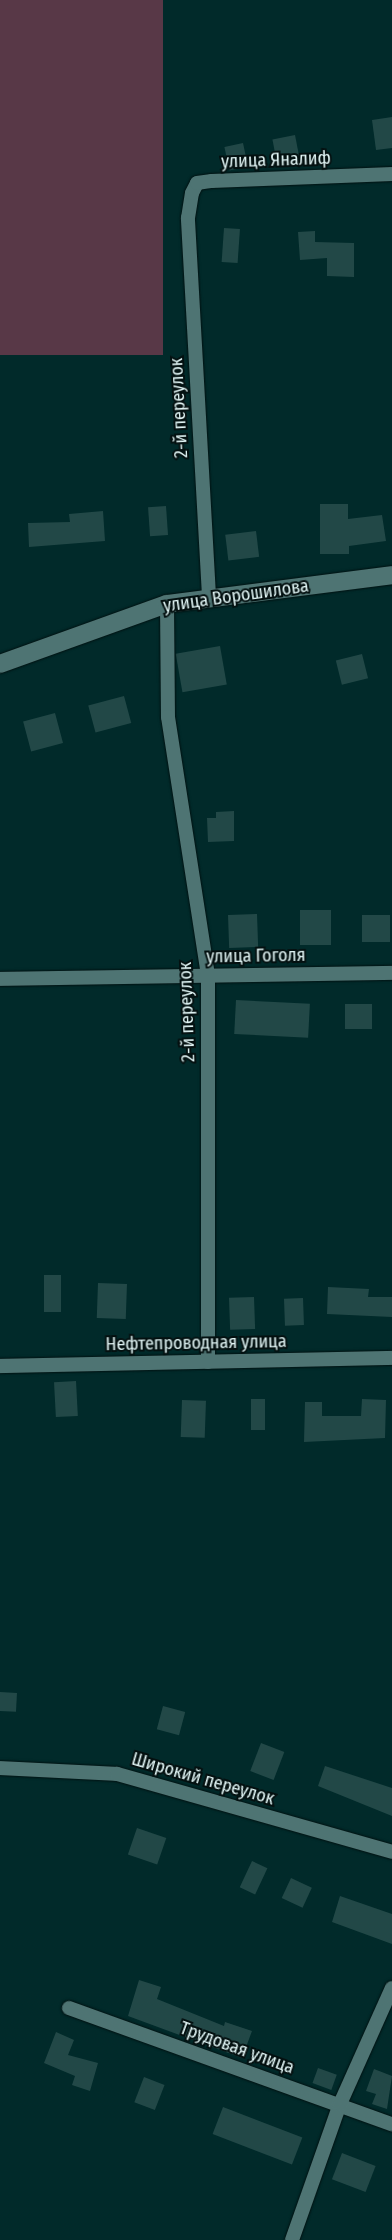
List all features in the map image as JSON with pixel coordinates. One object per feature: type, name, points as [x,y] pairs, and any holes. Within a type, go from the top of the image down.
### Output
[{"type":"street","name":"улица Яналиф","points":[[188,218],[197,184],[392,174]]},
{"type":"street","name":"2-й переулок","points":[[188,218],[209,596]]},
{"type":"street","name":"улица Ворошилова","points":[[0,664],[167,604],[209,596],[392,575]]},
{"type":"street","name":"2-й переулок","points":[[167,604],[168,717],[208,976],[208,1362]]},
{"type":"street","name":"улица Гоголя","points":[[0,979],[392,973]]},
{"type":"street","name":"Нефтепроводная улица","points":[[0,1366],[392,1358]]},
{"type":"street","name":"Широкий переулок","points":[[0,1768],[117,1774],[392,1852]]},
{"type":"street","points":[[292,2240],[340,2104],[392,1988]]},
{"type":"street","name":"Трудовая улица","points":[[69,2008],[392,2124]]},
{"type":"shaded area","points":[[0,0],[163,0],[163,355],[0,355]]},
{"type":"building","points":[[392,117],[392,148],[376,150],[372,120]]},
{"type":"building","points":[[295,135],[300,161],[277,165],[272,139]]},
{"type":"building","points":[[243,143],[248,166],[229,170],[224,147]]},
{"type":"building","points":[[224,228],[240,229],[238,263],[222,262]]},
{"type":"building","points":[[315,231],[315,242],[354,243],[354,277],[327,276],[327,258],[300,260],[298,232]]},
{"type":"building","points":[[320,504],[348,504],[348,519],[382,515],[386,541],[349,546],[349,554],[320,554]]},
{"type":"building","points":[[166,506],[168,535],[150,536],[148,507]]},
{"type":"building","points":[[103,511],[105,541],[29,547],[28,523],[70,522],[69,514]]},
{"type":"building","points":[[256,531],[259,557],[228,561],[225,535]]},
{"type":"building","points":[[220,646],[227,684],[182,692],[176,654]]},
{"type":"building","points":[[362,654],[368,678],[342,685],[336,661]]},
{"type":"building","points":[[124,696],[131,723],[96,733],[88,706]]},
{"type":"building","points":[[55,713],[63,743],[31,751],[23,722]]},
{"type":"building","points":[[234,811],[234,841],[208,842],[207,818],[216,818],[216,812]]},
{"type":"building","points":[[300,910],[331,910],[331,945],[300,945]]},
{"type":"building","points":[[257,914],[258,947],[229,948],[228,915]]},
{"type":"building","points":[[362,915],[390,915],[390,942],[362,942]]},
{"type":"building","points":[[236,1000],[310,1004],[308,1038],[234,1034]]},
{"type":"building","points":[[345,1004],[372,1004],[372,1029],[345,1029]]},
{"type":"building","points":[[44,1275],[61,1275],[61,1312],[44,1312]]},
{"type":"building","points":[[98,1283],[127,1284],[126,1319],[97,1318]]},
{"type":"building","points":[[328,1287],[369,1289],[368,1297],[392,1297],[392,1317],[327,1314]]},
{"type":"building","points":[[254,1297],[255,1329],[230,1330],[229,1298]]},
{"type":"building","points":[[303,1298],[304,1325],[285,1326],[284,1299]]},
{"type":"building","points":[[76,1381],[78,1416],[56,1417],[54,1382]]},
{"type":"building","points":[[251,1399],[265,1399],[265,1430],[251,1430]]},
{"type":"building","points":[[362,1399],[386,1400],[385,1438],[304,1442],[305,1402],[322,1402],[322,1416],[361,1416]]},
{"type":"building","points":[[182,1400],[206,1401],[205,1438],[181,1437]]},
{"type":"building","points":[[0,1692],[17,1693],[16,1712],[0,1711]]},
{"type":"building","points":[[163,1706],[185,1712],[179,1735],[157,1729]]},
{"type":"building","points":[[261,1743],[284,1752],[274,1780],[250,1771]]},
{"type":"building","points":[[325,1766],[392,1788],[392,1816],[318,1786]]},
{"type":"building","points":[[137,1828],[166,1838],[157,1865],[128,1854]]},
{"type":"building","points":[[252,1861],[267,1868],[255,1894],[240,1887]]},
{"type":"building","points":[[291,1878],[312,1888],[303,1908],[282,1898]]},
{"type":"building","points":[[340,1896],[392,1914],[392,1944],[332,1922]]},
{"type":"building","points":[[139,1980],[161,1987],[157,1999],[224,2026],[225,2022],[252,2031],[242,2058],[128,2016]]},
{"type":"building","points":[[56,2032],[74,2040],[68,2055],[98,2063],[90,2091],[72,2085],[75,2076],[44,2063]]},
{"type":"building","points":[[318,2068],[337,2075],[331,2090],[313,2083]]},
{"type":"building","points":[[374,2069],[392,2076],[387,2109],[372,2104],[376,2094],[366,2091]]},
{"type":"building","points":[[144,2077],[165,2085],[155,2110],[134,2102]]},
{"type":"building","points":[[223,2107],[302,2137],[292,2165],[213,2134]]},
{"type":"building","points":[[342,2153],[376,2166],[366,2192],[332,2179]]}]
